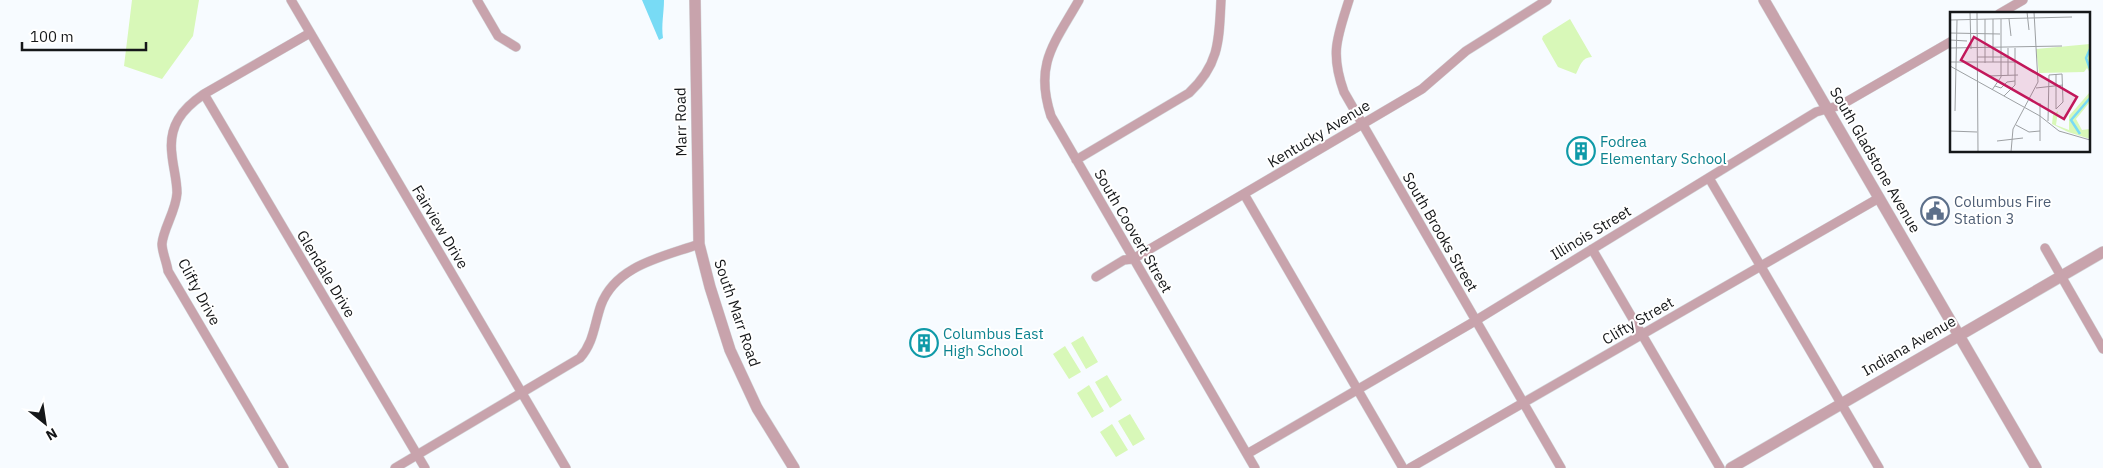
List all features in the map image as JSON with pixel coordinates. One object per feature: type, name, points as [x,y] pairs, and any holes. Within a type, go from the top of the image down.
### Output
[{"type":"street","name":"Fairview Drive","points":[[291,0],[566,468]]},
{"type":"street","points":[[477,0],[498,36],[516,47]]},
{"type":"street","name":"Marr Road","points":[[695,0],[699,244]]},
{"type":"street","name":"South Coovert Street","points":[[1079,0],[1051,51],[1044,78],[1045,97],[1051,116],[1255,468]]},
{"type":"street","points":[[1076,160],[1190,94],[1202,82],[1212,65],[1219,45],[1221,0]]},
{"type":"street","name":"South Brooks Street","points":[[1349,0],[1336,42],[1336,71],[1344,92],[1560,468]]},
{"type":"street","name":"Kentucky Avenue","points":[[1096,277],[1124,260],[1133,259],[1422,89],[1466,50],[1547,0]]},
{"type":"street","name":"South Gladstone Avenue","points":[[1764,0],[2036,468]]},
{"type":"street","points":[[2002,12],[2023,0]]},
{"type":"street","name":"Clifty Drive","points":[[284,468],[168,271],[162,244],[175,206],[177,191],[171,151],[174,127],[180,113],[190,103],[204,94],[310,33]]},
{"type":"street","name":"Illinois Street","points":[[1247,454],[1475,321],[1816,112],[1841,105],[1950,42]]},
{"type":"street","name":"Glendale Drive","points":[[204,94],[425,468]]},
{"type":"street","points":[[1709,178],[1879,468]]},
{"type":"street","points":[[1244,194],[1403,468]]},
{"type":"street","name":"Clifty Street","points":[[1410,468],[1879,198]]},
{"type":"street","points":[[394,468],[572,364],[587,349],[593,337],[601,304],[610,289],[623,275],[638,265],[699,244]]},
{"type":"street","name":"South Marr Road","points":[[699,244],[710,287],[730,350],[757,408],[794,468]]},
{"type":"street","points":[[2045,248],[2103,350]]},
{"type":"street","points":[[1592,249],[1720,468]]},
{"type":"street","name":"Indiana Avenue","points":[[1731,468],[2103,252]]},
{"type":"green space","points":[[132,0],[199,0],[193,36],[162,79],[124,66]]},
{"type":"green space","points":[[1570,19],[1592,57],[1584,60],[1576,74],[1558,67],[1542,39],[1543,36]]},
{"type":"green space","points":[[1083,336],[1098,362],[1086,369],[1071,343]]},
{"type":"green space","points":[[1065,346],[1081,372],[1069,379],[1053,354]]},
{"type":"green space","points":[[1107,375],[1122,400],[1110,408],[1095,382]]},
{"type":"green space","points":[[1089,385],[1104,411],[1092,418],[1077,393]]},
{"type":"green space","points":[[1130,414],[1145,439],[1133,446],[1118,421]]},
{"type":"green space","points":[[1112,424],[1128,450],[1116,457],[1100,432]]},
{"type":"water","points":[[642,0],[664,0],[663,38],[659,40]]},
{"type":"place","name":"Fodrea Elementary School","points":[[1581,151]]},
{"type":"place","name":"Columbus Fire Station 3","points":[[1935,211]]},
{"type":"place","name":"Columbus East High School","points":[[924,343]]}]
